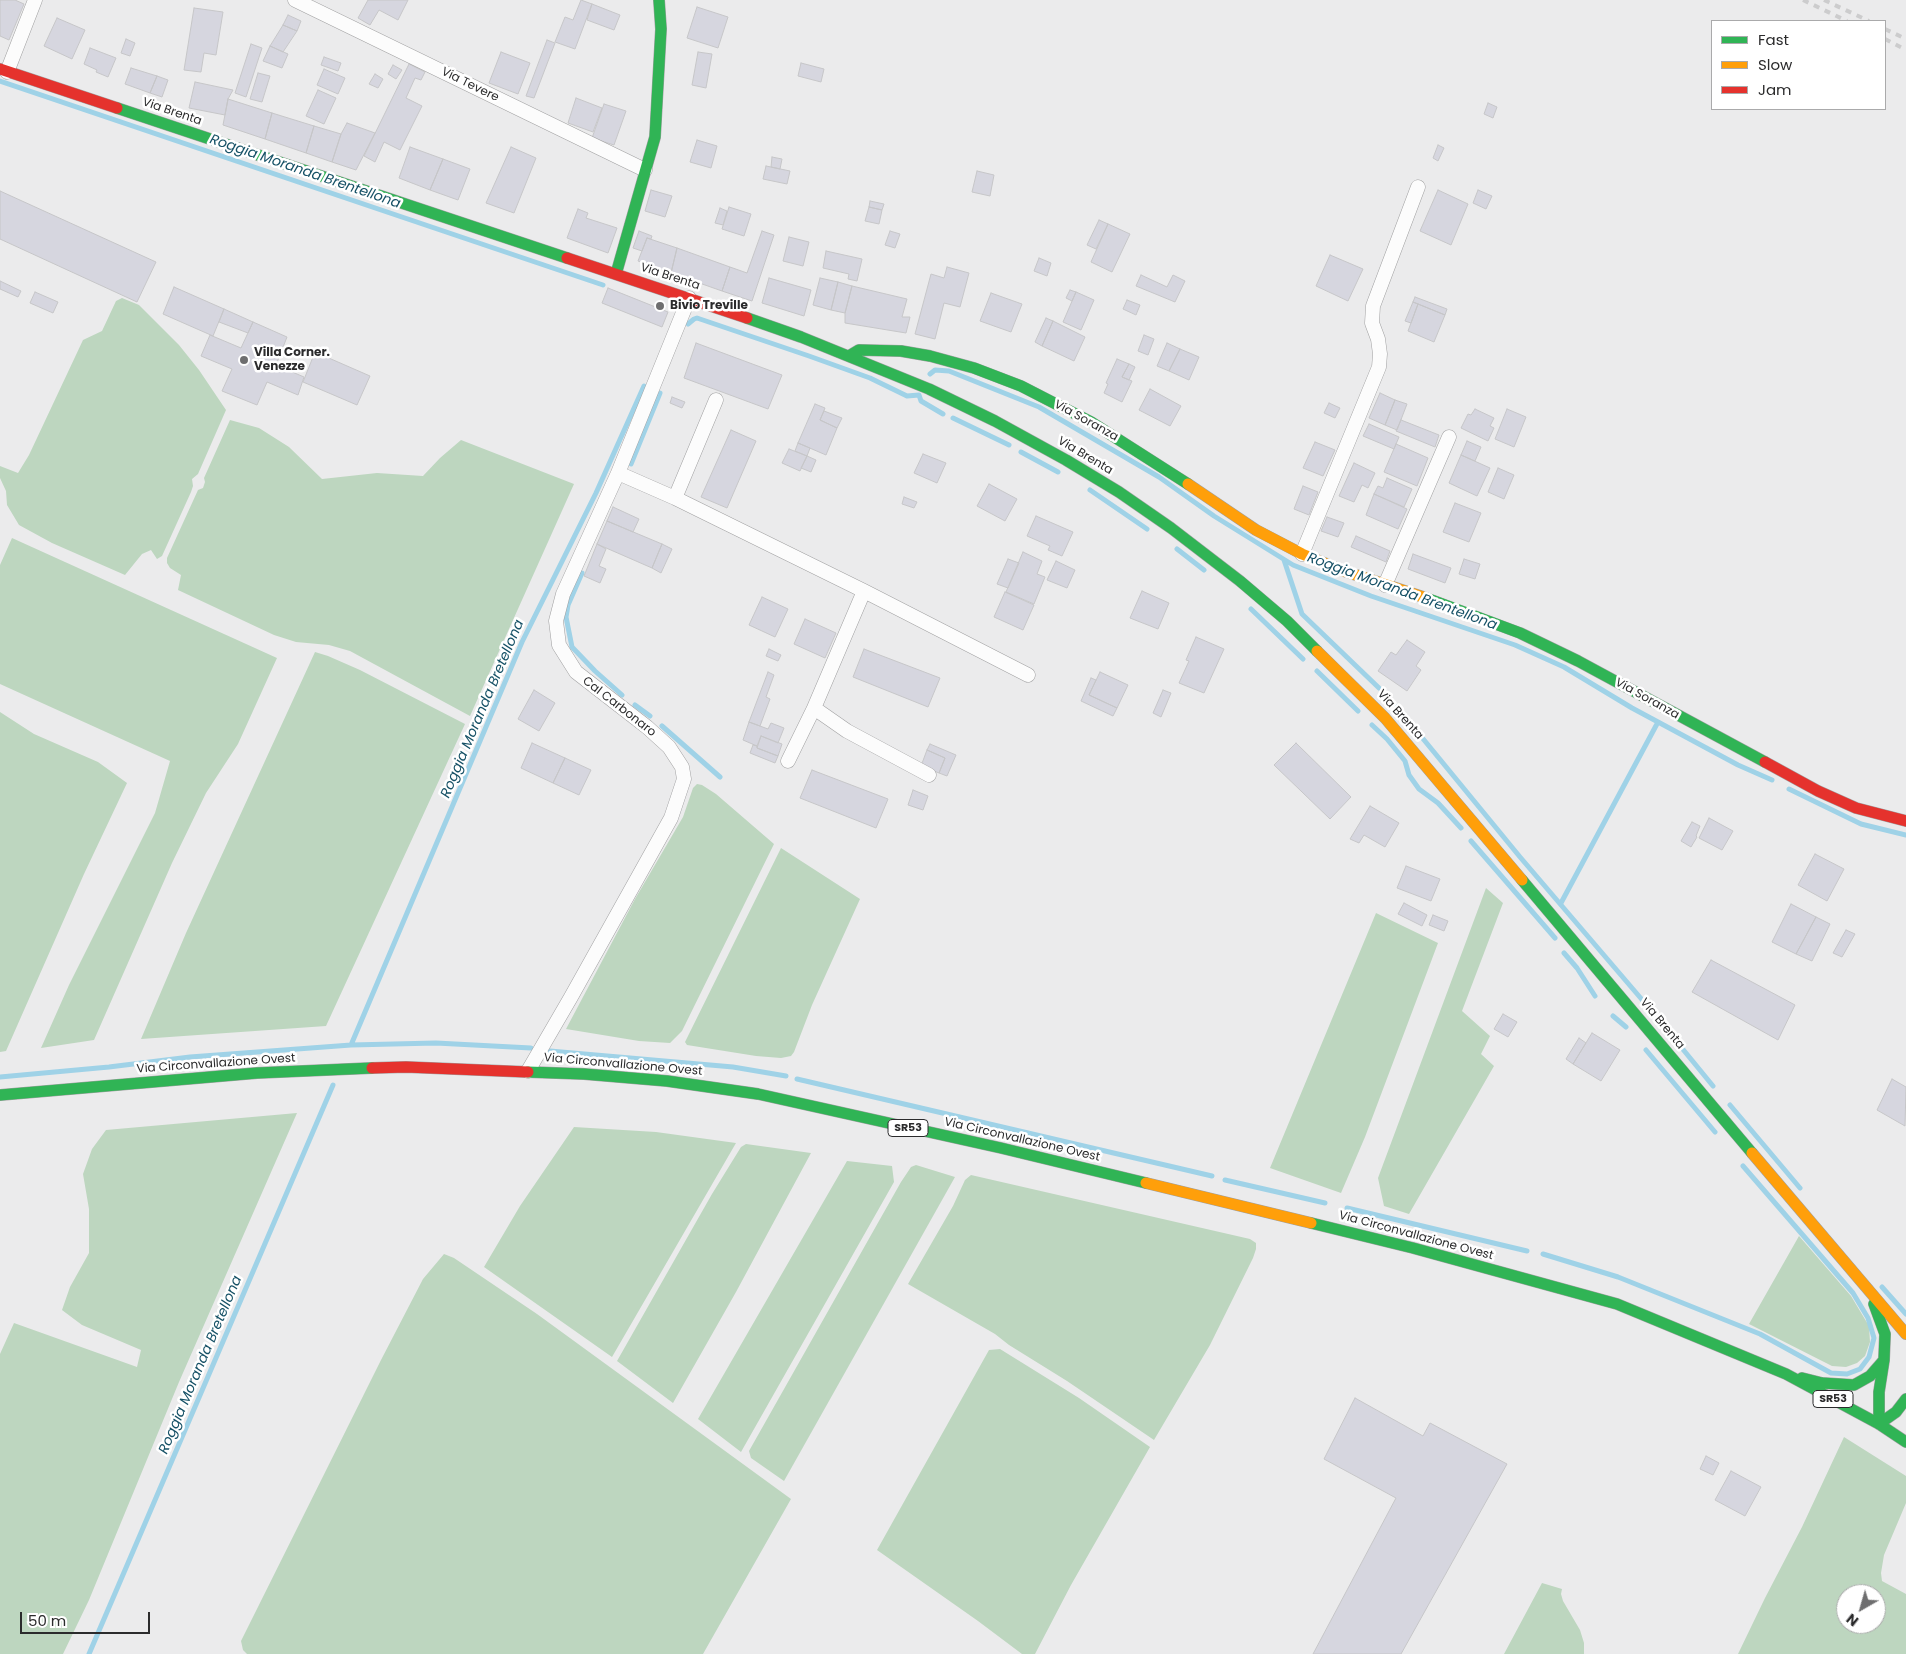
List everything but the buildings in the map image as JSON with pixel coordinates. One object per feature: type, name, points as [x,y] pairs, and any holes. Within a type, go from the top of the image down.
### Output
[{"type":"main road","points":[[616,274],[655,137],[658,99],[659,0]]},
{"type":"main road","name":"Via Brenta","points":[[4,70],[689,298],[849,356],[936,393],[995,421],[1066,460],[1171,528],[1240,581],[1287,621],[1400,734],[1871,1295],[1906,1334]]},
{"type":"main road","name":"Via Soranza","points":[[849,356],[859,350],[901,351],[930,356],[974,368],[1021,386],[1091,422],[1126,443],[1256,530],[1302,554],[1344,571],[1459,609],[1520,633],[1578,661],[1818,791],[1856,808],[1906,821]]},
{"type":"main road","name":"Via Circonvallazione Ovest","points":[[0,1095],[257,1073],[406,1067],[528,1070],[667,1081],[758,1094],[1001,1148],[1246,1206],[1413,1248],[1617,1304],[1786,1374],[1879,1424],[1906,1442]]},
{"type":"main road","name":"Via Brenta","points":[[1871,1295],[1885,1334],[1884,1360],[1879,1392],[1879,1424]]},
{"type":"main road","points":[[1786,1374],[1822,1383],[1854,1386],[1870,1376],[1884,1360]]},
{"type":"main road","points":[[1879,1424],[1896,1412],[1906,1398]]},
{"type":"street","points":[[4,70],[35,0]]},
{"type":"street","name":"Via Tevere","points":[[295,0],[645,170]]},
{"type":"street","points":[[1302,554],[1379,367],[1380,354],[1372,323],[1373,306],[1418,187]]},
{"type":"street","name":"Cal Carbonaro","points":[[528,1070],[571,998],[671,818],[684,779],[682,767],[668,747],[647,727],[576,672],[559,645],[556,621],[563,594],[618,473],[689,298]]},
{"type":"street","points":[[675,498],[716,400]]},
{"type":"street","points":[[1385,585],[1449,437]]},
{"type":"street","points":[[618,473],[675,498],[864,591],[1028,675]]},
{"type":"street","points":[[788,761],[814,708],[864,591]]},
{"type":"street","points":[[814,708],[847,731],[929,775]]},
{"type":"green space","points":[[122,298],[139,305],[179,345],[199,370],[226,410],[198,474],[192,479],[193,486],[191,492],[162,556],[157,559],[151,550],[142,554],[125,575],[52,543],[19,525],[7,505],[6,491],[0,478],[0,466],[18,473],[29,455],[83,340],[102,331],[116,301]]},
{"type":"green space","points":[[230,420],[259,428],[289,447],[322,479],[377,473],[423,476],[461,440],[574,484],[470,716],[350,651],[329,645],[296,642],[274,635],[178,590],[181,575],[170,568],[167,558],[198,490],[203,488],[204,478]]},
{"type":"green space","points":[[12,538],[277,658],[238,744],[206,793],[172,863],[94,1040],[41,1048],[69,985],[155,813],[170,761],[0,684],[0,565]]},
{"type":"green space","points":[[315,652],[360,670],[465,724],[326,1026],[141,1039],[186,933]]},
{"type":"green space","points":[[0,712],[34,734],[98,762],[127,783],[84,874],[6,1051],[0,1052]]},
{"type":"green space","points":[[697,784],[716,794],[774,844],[682,1031],[670,1043],[639,1041],[566,1029],[635,899],[683,817],[693,788]]},
{"type":"green space","points":[[781,848],[860,899],[812,1005],[794,1052],[791,1056],[781,1058],[687,1045],[685,1042]]},
{"type":"green space","points":[[1486,888],[1503,903],[1462,1011],[1490,1036],[1481,1054],[1494,1066],[1409,1214],[1384,1206],[1378,1178]]},
{"type":"green space","points":[[1376,913],[1438,943],[1365,1137],[1341,1193],[1270,1168]]},
{"type":"green space","points":[[297,1113],[179,1382],[89,1600],[63,1654],[0,1654],[0,1354],[14,1323],[137,1367],[141,1350],[82,1325],[62,1310],[70,1287],[89,1253],[89,1209],[83,1174],[92,1149],[106,1130]]},
{"type":"green space","points":[[574,1127],[656,1132],[736,1143],[612,1357],[484,1267],[520,1206]]},
{"type":"green space","points":[[746,1144],[811,1153],[736,1292],[673,1403],[617,1361],[712,1194],[741,1147]]},
{"type":"green space","points":[[847,1161],[892,1166],[894,1182],[741,1452],[698,1419]]},
{"type":"green space","points":[[916,1165],[955,1177],[784,1481],[751,1458],[749,1451],[901,1182],[911,1167]]},
{"type":"green space","points":[[971,1175],[1250,1239],[1256,1243],[1253,1258],[1210,1345],[1154,1440],[995,1334],[908,1284],[953,1206],[965,1180]]},
{"type":"green space","points":[[1799,1236],[1851,1296],[1869,1326],[1870,1342],[1865,1356],[1857,1363],[1846,1367],[1832,1366],[1749,1324]]},
{"type":"green space","points":[[444,1254],[454,1258],[537,1314],[791,1499],[703,1654],[247,1654],[243,1650],[241,1641],[381,1360],[423,1279]]},
{"type":"green space","points":[[1000,1349],[1079,1398],[1150,1447],[1071,1585],[1035,1654],[1022,1654],[877,1550],[989,1350]]},
{"type":"green space","points":[[1844,1437],[1906,1476],[1906,1503],[1884,1555],[1881,1573],[1882,1581],[1906,1594],[1906,1654],[1738,1654],[1802,1527]]},
{"type":"green space","points":[[1542,1583],[1562,1589],[1563,1601],[1580,1630],[1584,1643],[1584,1654],[1504,1654]]},
{"type":"waterway","name":"Roggia Moranda Brentellona","points":[[0,81],[603,285]]},
{"type":"waterway","name":"Roggia Moranda Brentellona","points":[[688,324],[697,318],[809,356],[870,378],[907,396],[919,395],[921,401],[943,414]]},
{"type":"waterway","name":"Roggia Moranda Brentellona","points":[[930,374],[935,370],[949,371],[1039,407],[1159,477],[1214,516],[1293,565],[1371,596],[1515,645],[1564,667],[1632,708],[1738,765],[1772,780]]},
{"type":"waterway","name":"Roggia Moranda Bretellona","points":[[351,1045],[522,642],[596,493],[644,386]]},
{"type":"waterway","points":[[631,464],[660,393]]},
{"type":"waterway","points":[[953,418],[1009,445]]},
{"type":"waterway","points":[[1021,452],[1058,472]]},
{"type":"waterway","points":[[1090,490],[1147,529]]},
{"type":"waterway","points":[[1177,549],[1204,570]]},
{"type":"waterway","points":[[1284,560],[1302,614],[1379,688]]},
{"type":"waterway","points":[[582,573],[568,605],[566,617],[572,647],[622,695]]},
{"type":"waterway","points":[[1251,609],[1303,659]]},
{"type":"waterway","points":[[1317,671],[1358,711]]},
{"type":"waterway","points":[[635,705],[650,716]]},
{"type":"waterway","points":[[1397,707],[1520,857],[1650,1009]]},
{"type":"waterway","points":[[1561,903],[1658,722]]},
{"type":"waterway","points":[[1372,725],[1387,739],[1405,761],[1409,775],[1419,789],[1438,803],[1461,828]]},
{"type":"waterway","points":[[662,726],[720,777]]},
{"type":"waterway","points":[[1789,789],[1861,824],[1906,835]]},
{"type":"waterway","points":[[1471,841],[1555,938]]},
{"type":"waterway","points":[[1564,953],[1577,968],[1595,996]]},
{"type":"waterway","points":[[1613,1016],[1626,1027]]},
{"type":"waterway","points":[[1663,1025],[1713,1086]]},
{"type":"waterway","points":[[0,1077],[190,1057],[351,1045],[436,1043],[531,1048]]},
{"type":"waterway","points":[[1646,1050],[1715,1132]]},
{"type":"waterway","points":[[550,1051],[733,1067],[786,1076]]},
{"type":"waterway","points":[[797,1079],[1212,1176]]},
{"type":"waterway","name":"Roggia Moranda Bretellona","points":[[89,1654],[333,1085]]},
{"type":"waterway","points":[[1730,1105],[1800,1188]]},
{"type":"waterway","points":[[1543,1254],[1618,1277],[1760,1334],[1831,1373],[1847,1374],[1860,1369],[1869,1357],[1874,1338],[1868,1318],[1853,1293],[1743,1166]]},
{"type":"waterway","points":[[1225,1180],[1325,1203]]},
{"type":"waterway","points":[[1347,1208],[1527,1251]]},
{"type":"waterway","points":[[1882,1287],[1906,1314]]},
{"type":"railway","points":[[1803,0],[1845,20]]},
{"type":"railway","points":[[1824,0],[1867,20]]},
{"type":"railway","points":[[1886,29],[1906,39]]},
{"type":"railway","points":[[1886,40],[1906,50]]},
{"type":"traffic: fast","points":[[616,274],[655,137],[661,29],[659,0]]},
{"type":"traffic: fast","points":[[117,108],[567,258]]},
{"type":"traffic: fast","points":[[747,318],[801,337],[929,389],[995,421],[1066,460],[1119,492],[1171,528],[1240,581],[1287,621],[1317,651]]},
{"type":"traffic: fast","points":[[849,356],[859,350],[901,351],[930,356],[974,368],[1021,386],[1091,422],[1188,484]]},
{"type":"traffic: fast","points":[[1426,598],[1520,633],[1578,661],[1765,762]]},
{"type":"traffic: fast","points":[[1522,880],[1752,1153]]},
{"type":"traffic: fast","points":[[0,1095],[257,1073],[372,1068]]},
{"type":"traffic: fast","points":[[528,1072],[584,1074],[667,1081],[758,1094],[1001,1148],[1146,1183]]},
{"type":"traffic: fast","points":[[1311,1223],[1413,1248],[1617,1304],[1786,1374],[1879,1424],[1906,1442]]},
{"type":"traffic: fast","points":[[1874,1304],[1885,1334],[1884,1360],[1879,1392],[1879,1424]]},
{"type":"traffic: fast","points":[[1802,1378],[1822,1383],[1854,1385],[1870,1376],[1884,1360]]},
{"type":"traffic: fast","points":[[1879,1424],[1896,1412],[1906,1399]]},
{"type":"traffic: slow","points":[[1188,484],[1256,530],[1302,554],[1344,571],[1426,598]]},
{"type":"traffic: slow","points":[[1317,651],[1385,718],[1522,880]]},
{"type":"traffic: slow","points":[[1752,1153],[1906,1334]]},
{"type":"traffic: slow","points":[[1146,1183],[1311,1223]]},
{"type":"traffic: jam","points":[[0,69],[117,108]]},
{"type":"traffic: jam","points":[[567,258],[747,318]]},
{"type":"traffic: jam","points":[[1765,762],[1818,791],[1856,808],[1906,821]]},
{"type":"traffic: jam","points":[[372,1068],[406,1067],[528,1072]]},
{"type":"place","name":"Bivio Treville","points":[[660,306]]},
{"type":"place","name":"Villa Corner. Venezze","points":[[244,360]]}]
